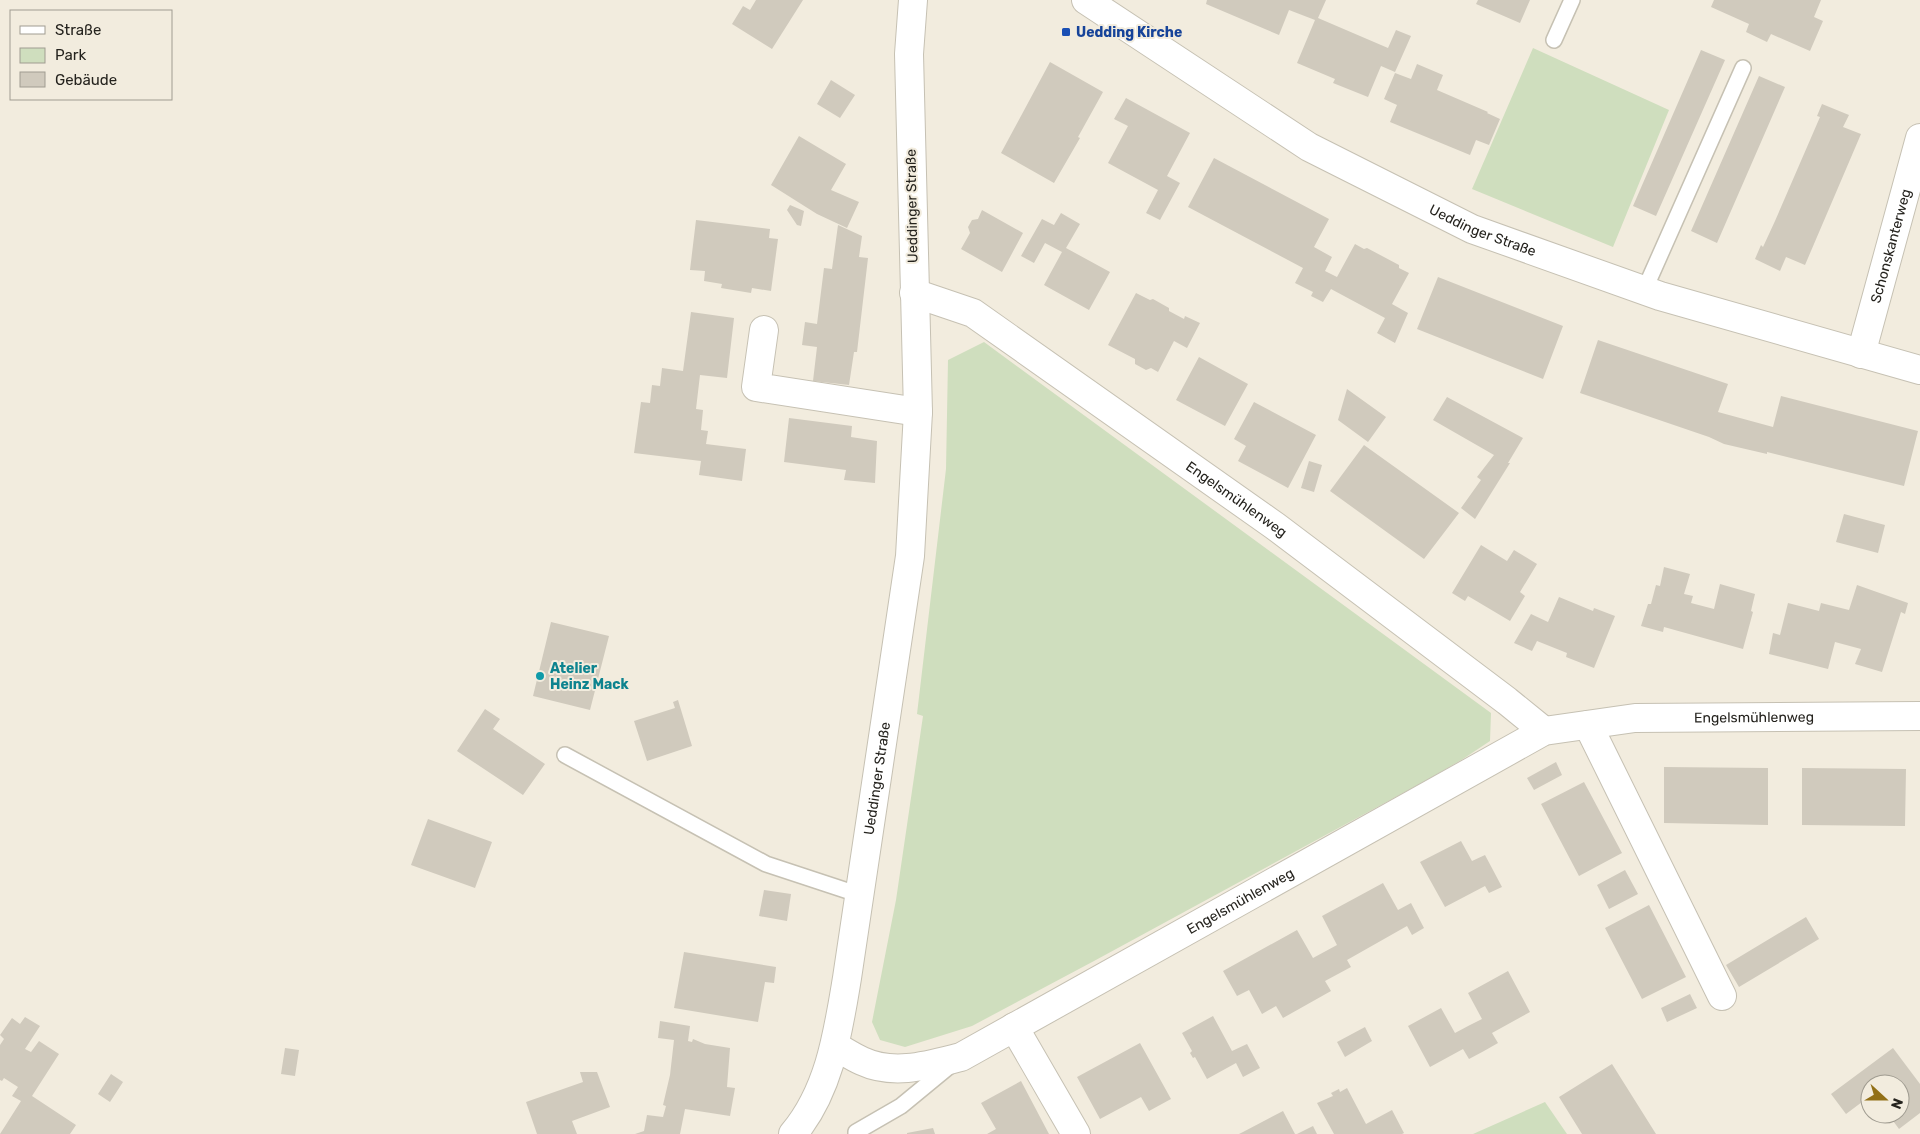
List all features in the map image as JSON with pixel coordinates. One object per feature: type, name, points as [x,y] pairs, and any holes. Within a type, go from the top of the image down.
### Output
[{"type":"street","name":"Ueddinger Straße","points":[[793,1134],[816,1099],[835,1046],[860,895],[910,556],[918,412],[909,54],[913,0]]},
{"type":"street","name":"Ueddinger Straße","points":[[1086,0],[1309,147],[1472,229],[1644,290],[1920,370]]},
{"type":"street","name":"Schonskanterweg","points":[[1861,354],[1920,138]]},
{"type":"street","name":"Engelsmühlenweg","points":[[914,293],[974,314],[1275,526],[1544,731]]},
{"type":"street","points":[[764,330],[756,387],[918,412]]},
{"type":"street","name":"Engelsmühlenweg","points":[[835,1046],[863,1062],[886,1069],[921,1068],[961,1057],[1544,731],[1635,718],[1920,716]]},
{"type":"street","points":[[1588,725],[1722,996]]},
{"type":"street","points":[[1014,1027],[1076,1134]]},
{"type":"lane","points":[[1554,40],[1572,0]]},
{"type":"lane","points":[[1644,290],[1743,68]]},
{"type":"lane","points":[[565,755],[766,864],[860,895]]},
{"type":"lane","points":[[856,1134],[856,1132],[902,1106],[961,1057]]},
{"type":"green space","points":[[1533,48],[1669,110],[1613,247],[1472,189]]},
{"type":"green space","points":[[984,342],[1491,713],[1490,741],[1427,780],[972,1026],[905,1047],[880,1040],[872,1022],[896,900],[923,716],[917,714],[946,469],[948,360]]},
{"type":"green space","points":[[1545,1102],[1567,1134],[1473,1134]]},
{"type":"building","points":[[756,0],[803,0],[772,49],[732,24],[743,6],[750,10]]},
{"type":"building","points":[[1207,0],[1326,0],[1318,18],[1388,48],[1396,30],[1411,36],[1395,72],[1381,66],[1368,97],[1333,83],[1335,79],[1297,63],[1315,20],[1289,10],[1279,35],[1206,4]]},
{"type":"building","points":[[1478,0],[1530,0],[1520,23],[1476,4]]},
{"type":"building","points":[[1714,0],[1821,0],[1814,17],[1823,21],[1810,51],[1771,34],[1767,42],[1746,32],[1749,24],[1711,7]]},
{"type":"building","points":[[1701,50],[1725,60],[1656,216],[1633,206]]},
{"type":"building","points":[[1050,62],[1103,92],[1078,137],[1080,138],[1054,183],[1001,153]]},
{"type":"building","points":[[1417,64],[1443,75],[1437,90],[1500,119],[1489,145],[1476,140],[1470,155],[1390,122],[1397,105],[1384,99],[1395,73],[1411,79]]},
{"type":"building","points":[[1759,76],[1785,87],[1717,243],[1691,231]]},
{"type":"building","points":[[831,80],[855,95],[840,118],[817,104]]},
{"type":"building","points":[[1126,98],[1190,133],[1167,176],[1180,183],[1160,220],[1146,213],[1158,190],[1108,163],[1128,126],[1114,119]]},
{"type":"building","points":[[1822,104],[1849,115],[1843,127],[1861,134],[1805,265],[1786,257],[1780,271],[1755,259],[1775,221],[1820,117],[1817,116]]},
{"type":"building","points":[[799,136],[846,164],[831,190],[859,202],[847,228],[817,214],[771,185]]},
{"type":"building","points":[[1214,158],[1329,219],[1314,247],[1332,257],[1325,271],[1337,277],[1355,244],[1364,249],[1367,248],[1399,265],[1399,268],[1409,273],[1392,304],[1408,313],[1395,343],[1377,333],[1385,318],[1331,289],[1323,302],[1311,296],[1313,292],[1295,283],[1303,268],[1188,207]]},
{"type":"building","points":[[790,205],[804,211],[801,226],[797,225],[787,210]]},
{"type":"building","points":[[982,210],[1023,233],[1002,272],[961,249],[970,233],[968,227],[972,220],[978,219]]},
{"type":"building","points":[[1061,213],[1080,224],[1066,248],[1110,272],[1089,310],[1044,285],[1062,252],[1045,243],[1034,263],[1021,256],[1042,219],[1054,225]]},
{"type":"building","points":[[696,220],[770,229],[769,238],[778,239],[771,291],[752,288],[751,293],[721,288],[722,284],[704,281],[705,271],[690,270]]},
{"type":"building","points":[[838,225],[862,236],[859,257],[868,258],[857,352],[854,352],[849,385],[813,381],[817,347],[802,345],[805,322],[817,324],[824,268],[832,269]]},
{"type":"building","points":[[1438,277],[1563,326],[1543,379],[1417,329]]},
{"type":"building","points":[[1136,293],[1150,300],[1153,299],[1184,319],[1185,316],[1200,323],[1187,348],[1174,341],[1158,372],[1151,368],[1146,370],[1135,364],[1135,359],[1108,345]]},
{"type":"building","points":[[691,312],[734,318],[727,378],[700,375],[696,409],[703,410],[701,430],[708,431],[706,444],[746,449],[742,481],[699,475],[701,461],[634,453],[641,402],[650,403],[652,385],[660,386],[662,368],[683,371]]},
{"type":"building","points":[[1598,340],[1728,384],[1718,412],[1773,427],[1781,396],[1918,431],[1904,486],[1767,452],[1767,454],[1724,444],[1709,437],[1580,393]]},
{"type":"building","points":[[1199,357],[1248,384],[1225,426],[1176,400]]},
{"type":"building","points":[[1347,389],[1386,417],[1368,442],[1338,420]]},
{"type":"building","points":[[1447,397],[1523,438],[1508,463],[1510,463],[1475,519],[1461,508],[1481,480],[1477,477],[1494,455],[1433,420]]},
{"type":"building","points":[[1254,402],[1316,435],[1288,488],[1238,461],[1246,446],[1234,439]]},
{"type":"building","points":[[789,418],[852,426],[851,437],[877,441],[875,483],[844,480],[846,470],[784,462]]},
{"type":"building","points":[[1364,445],[1459,513],[1424,559],[1330,491]]},
{"type":"building","points":[[1309,461],[1322,465],[1314,492],[1301,488]]},
{"type":"building","points":[[1844,514],[1885,525],[1878,553],[1836,542]]},
{"type":"building","points":[[1481,545],[1507,561],[1514,550],[1537,564],[1520,592],[1525,596],[1510,621],[1468,596],[1465,601],[1452,593]]},
{"type":"building","points":[[1664,567],[1690,574],[1684,594],[1693,596],[1691,603],[1714,609],[1720,584],[1755,594],[1751,611],[1753,612],[1743,649],[1664,627],[1663,632],[1641,626],[1648,604],[1651,604],[1656,585],[1660,586]]},
{"type":"building","points":[[1857,585],[1908,603],[1905,614],[1901,612],[1882,672],[1855,664],[1861,649],[1835,642],[1828,669],[1769,654],[1773,633],[1780,635],[1788,603],[1819,611],[1821,603],[1849,610]]},
{"type":"building","points":[[1559,597],[1593,611],[1594,608],[1615,616],[1594,668],[1566,657],[1567,653],[1537,641],[1532,651],[1514,643],[1531,614],[1548,622]]},
{"type":"building","points":[[551,622],[609,636],[590,710],[533,696]]},
{"type":"building","points":[[678,700],[692,746],[647,761],[634,721],[675,708],[673,702]]},
{"type":"building","points":[[485,709],[500,719],[493,729],[545,764],[523,795],[457,751]]},
{"type":"building","points":[[1556,762],[1562,775],[1534,790],[1527,778]]},
{"type":"building","points":[[1664,767],[1768,768],[1768,825],[1664,823]]},
{"type":"building","points":[[1802,768],[1906,769],[1905,826],[1802,825]]},
{"type":"building","points":[[1584,782],[1622,853],[1579,876],[1541,804]]},
{"type":"building","points":[[428,819],[492,842],[475,888],[411,865]]},
{"type":"building","points":[[1461,841],[1472,861],[1485,855],[1502,887],[1489,893],[1485,886],[1445,907],[1420,862]]},
{"type":"building","points":[[1625,870],[1638,894],[1609,909],[1597,885]]},
{"type":"building","points":[[1383,883],[1398,910],[1411,903],[1424,928],[1412,935],[1407,926],[1347,960],[1351,967],[1325,981],[1331,991],[1283,1018],[1276,1006],[1262,1014],[1249,990],[1237,996],[1223,971],[1297,930],[1313,958],[1337,945],[1322,916]]},
{"type":"building","points":[[764,890],[791,894],[787,921],[759,916]]},
{"type":"building","points":[[1649,905],[1686,977],[1642,999],[1605,928]]},
{"type":"building","points":[[1806,917],[1819,939],[1739,987],[1726,965]]},
{"type":"building","points":[[684,952],[776,967],[774,983],[765,982],[758,1022],[674,1008]]},
{"type":"building","points":[[1508,971],[1530,1012],[1492,1033],[1498,1043],[1484,1051],[1469,1059],[1463,1049],[1430,1067],[1408,1026],[1441,1008],[1455,1033],[1482,1019],[1468,993]]},
{"type":"building","points":[[1690,994],[1697,1008],[1667,1022],[1661,1008]]},
{"type":"building","points":[[1213,1016],[1232,1051],[1247,1044],[1260,1068],[1243,1077],[1236,1063],[1207,1079],[1195,1057],[1193,1058],[1190,1053],[1192,1051],[1182,1033]]},
{"type":"building","points":[[25,1017],[40,1026],[25,1049],[31,1052],[39,1041],[59,1054],[32,1096],[76,1125],[70,1134],[0,1134],[21,1101],[12,1096],[18,1087],[4,1078],[2,1081],[0,1080],[0,1045],[4,1039],[0,1035],[12,1018],[20,1024]]},
{"type":"building","points":[[660,1021],[690,1026],[688,1041],[692,1042],[693,1039],[705,1044],[730,1048],[727,1087],[735,1088],[730,1116],[685,1109],[680,1134],[635,1134],[644,1131],[647,1115],[663,1117],[666,1106],[663,1105],[670,1075],[674,1040],[658,1038]]},
{"type":"building","points":[[1365,1027],[1372,1041],[1345,1057],[1337,1042]]},
{"type":"building","points":[[1140,1043],[1171,1099],[1149,1111],[1141,1097],[1100,1119],[1077,1077]]},
{"type":"building","points":[[285,1048],[299,1050],[295,1076],[281,1074]]},
{"type":"building","points":[[1893,1048],[1920,1084],[1920,1113],[1910,1121],[1910,1074],[1860,1074],[1860,1104],[1846,1114],[1831,1094]]},
{"type":"building","points":[[1612,1064],[1656,1134],[1582,1134],[1559,1097]]},
{"type":"building","points":[[580,1072],[597,1072],[610,1107],[572,1121],[577,1134],[537,1134],[526,1102],[583,1082]]},
{"type":"building","points":[[111,1074],[123,1082],[110,1102],[98,1094]]},
{"type":"building","points":[[1021,1081],[1049,1134],[987,1134],[996,1129],[981,1103]]},
{"type":"building","points":[[1347,1088],[1366,1124],[1392,1110],[1404,1133],[1334,1134],[1317,1103],[1333,1096],[1331,1093],[1339,1089],[1340,1092]]},
{"type":"building","points":[[1283,1111],[1295,1134],[1239,1134],[1243,1132]]},
{"type":"building","points":[[1895,1124],[1906,1124],[1899,1129]]},
{"type":"building","points":[[1313,1126],[1317,1134],[1297,1134]]},
{"type":"building","points":[[933,1128],[935,1134],[907,1134],[907,1133]]},
{"type":"place","name":"Uedding Kirche","points":[[1066,32]]},
{"type":"place","name":"Atelier Heinz Mack","points":[[540,676]]}]
